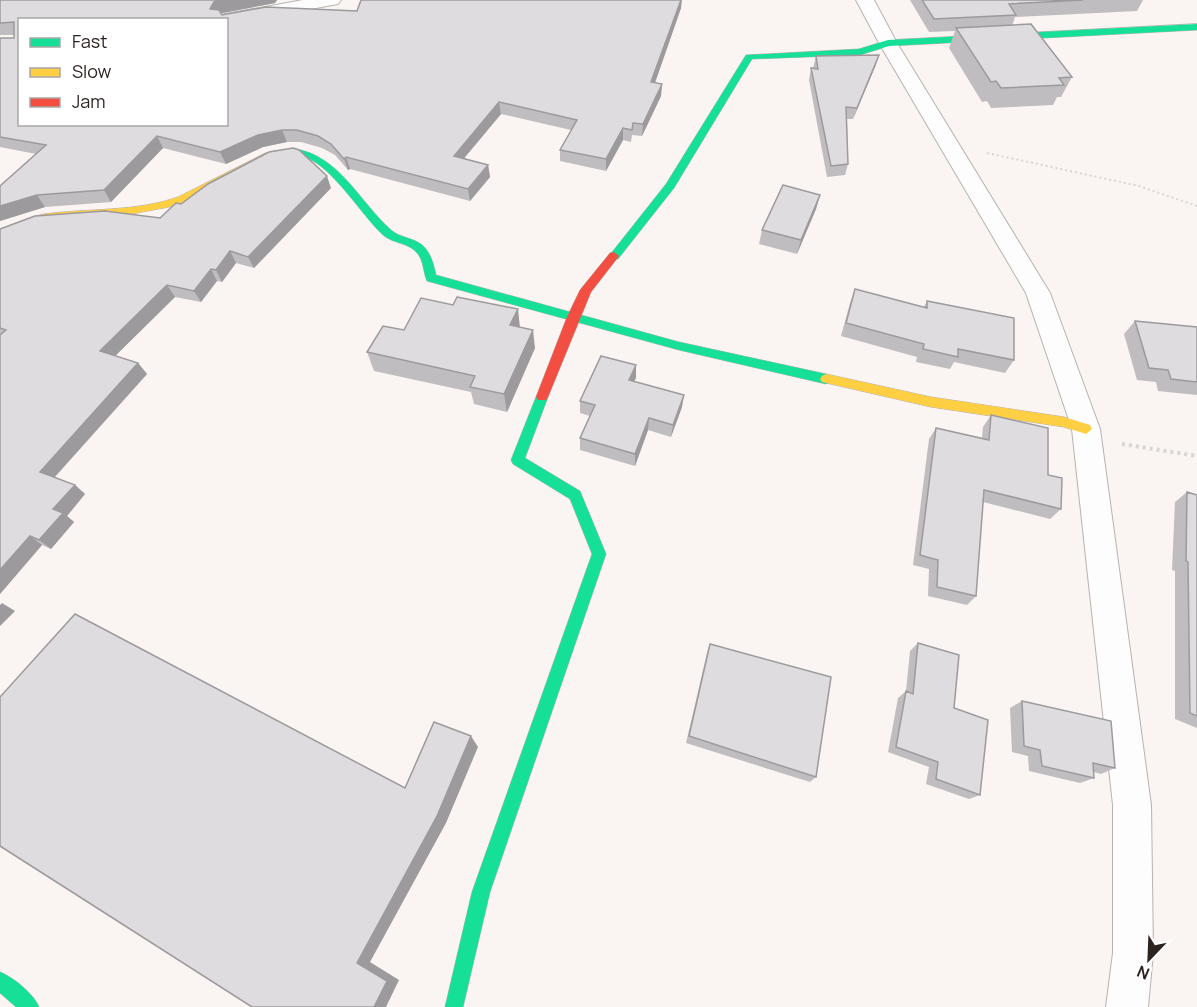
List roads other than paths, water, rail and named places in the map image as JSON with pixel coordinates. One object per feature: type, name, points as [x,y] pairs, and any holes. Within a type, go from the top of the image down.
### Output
[{"type":"street","points":[[865,0],[888,43],[1038,292],[1086,429],[1132,805],[1133,953],[1127,1007]]},
{"type":"street","points":[[228,20],[324,1]]},
{"type":"street","points":[[454,1007],[481,892],[599,554],[575,495],[518,460],[573,317],[586,290],[670,186],[749,57],[860,51],[888,43],[1197,27]]},
{"type":"street","points":[[0,233],[42,218],[141,210],[164,205],[183,198],[257,160],[277,153],[295,151],[312,155],[330,169],[390,236],[414,243],[429,259],[431,278],[679,346],[919,400],[1064,422],[1086,429]]},
{"type":"street","points":[[0,981],[30,1007]]}]
